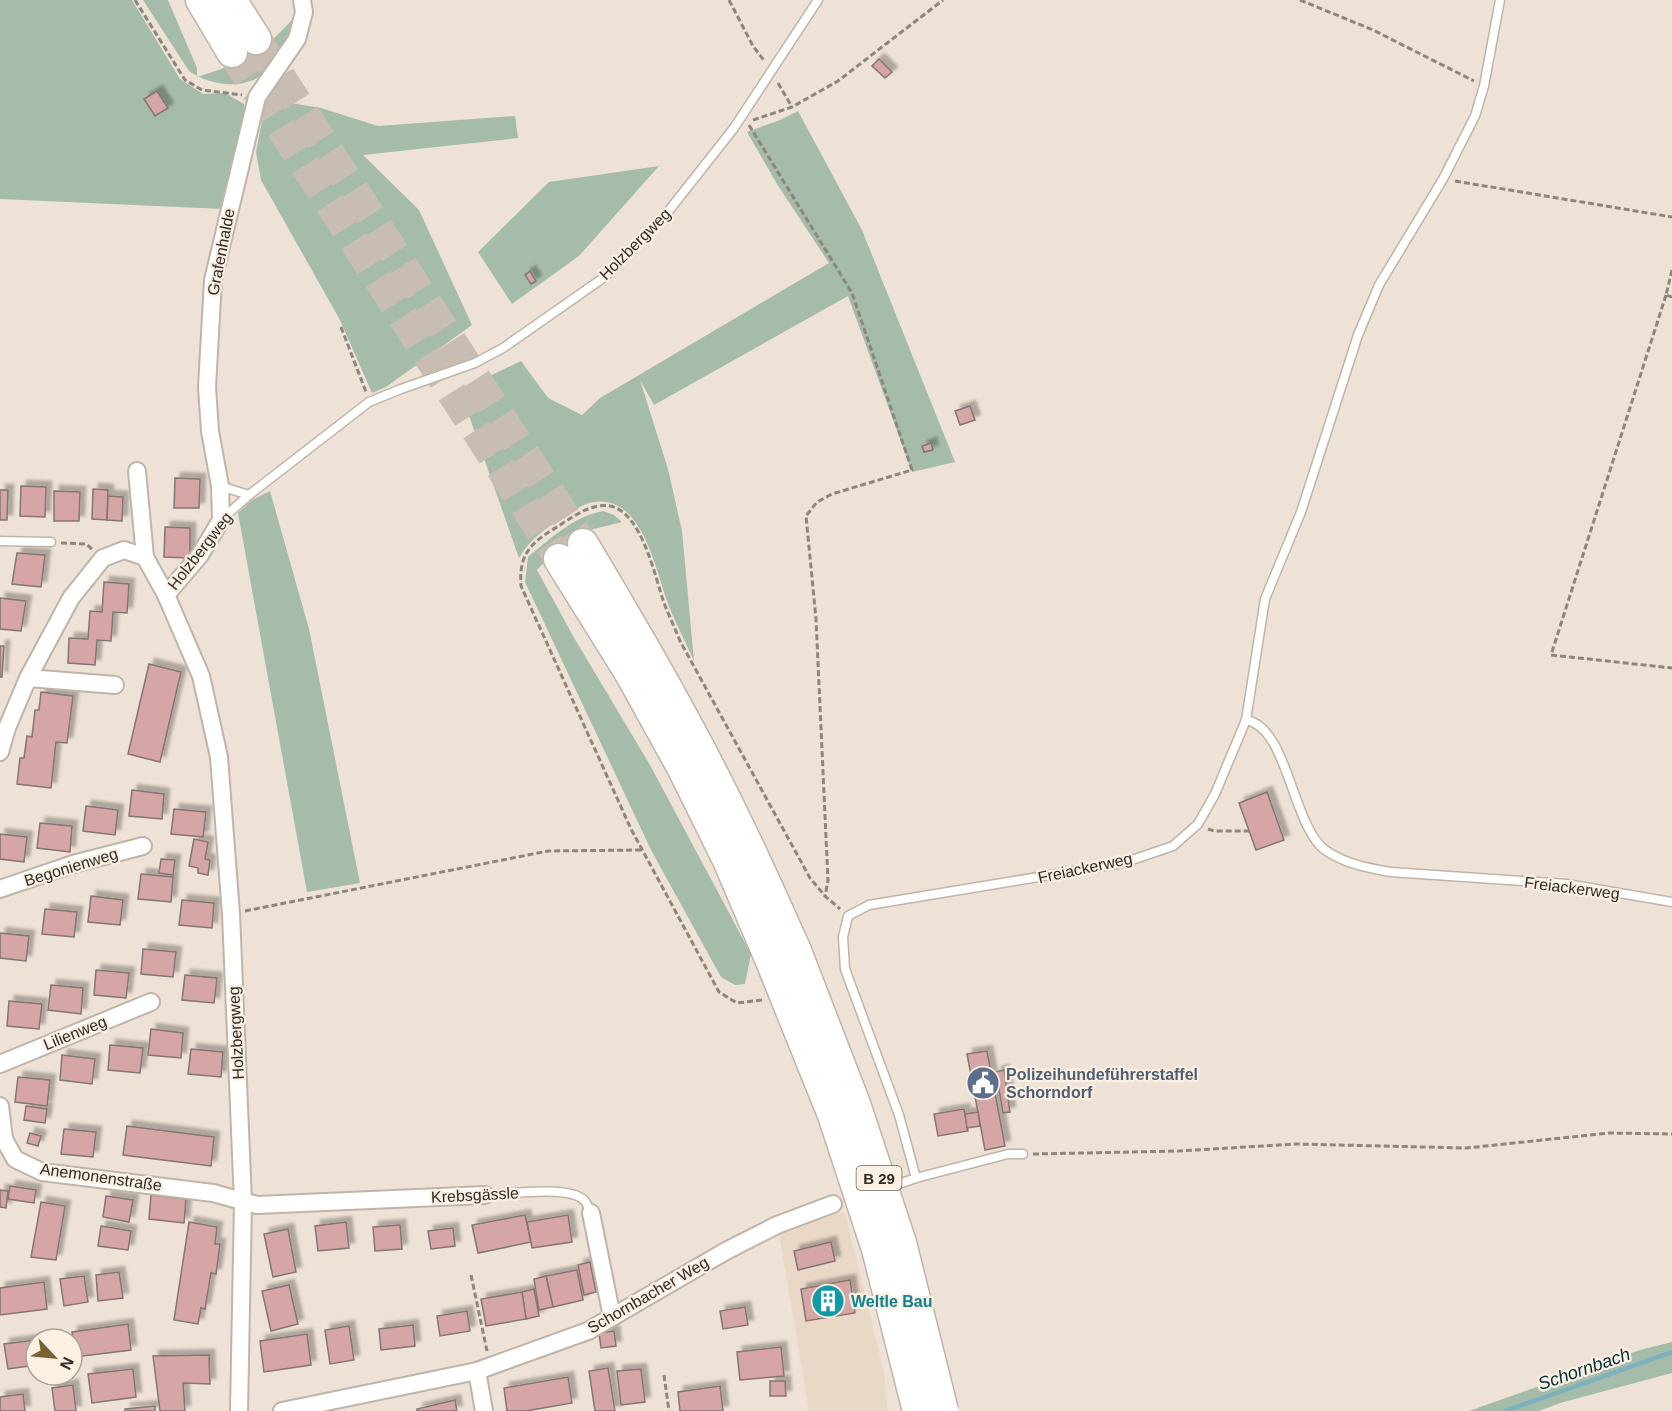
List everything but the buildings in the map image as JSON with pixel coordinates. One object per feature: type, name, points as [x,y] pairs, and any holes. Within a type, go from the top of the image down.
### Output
[{"type":"highway","points":[[201,0],[244,46],[231,0]]},
{"type":"highway","name":"B 29","points":[[571,551],[630,673],[682,767],[728,860],[784,956],[855,1104],[901,1244],[943,1411]]},
{"type":"highway","name":"B 29","points":[[784,956],[877,1249],[918,1411]]},
{"type":"street","name":"Grafenhalde","points":[[221,520],[220,486],[210,430],[207,387],[213,280],[257,97],[297,39],[304,12],[302,0]]},
{"type":"street","points":[[137,471],[146,557],[166,595]]},
{"type":"street","name":"Holzbergweg","points":[[221,520],[200,555],[166,595],[201,676],[219,757],[231,914],[243,1202],[239,1411]]},
{"type":"street","points":[[0,752],[7,728],[28,678],[71,598],[103,558],[124,550],[146,557]]},
{"type":"street","points":[[28,678],[115,685]]},
{"type":"street","name":"Begonienweg","points":[[0,889],[73,864],[143,846]]},
{"type":"street","name":"Lilienweg","points":[[0,1064],[151,1002]]},
{"type":"street","name":"Anemonenstraße","points":[[0,1106],[4,1138],[15,1159],[42,1172],[213,1193],[243,1202]]},
{"type":"street","name":"Krebsgässle","points":[[243,1202],[257,1205],[485,1195]]},
{"type":"street","name":"Schornbacher Weg","points":[[282,1411],[484,1369],[588,1331],[726,1251],[777,1225],[839,1203]]},
{"type":"street","name":"Krebsgässle","points":[[591,1213],[612,1317]]},
{"type":"street","points":[[484,1369],[484,1411]]},
{"type":"lane","name":"Holzbergweg","points":[[221,520],[249,495],[369,402],[401,388],[475,363],[503,348],[606,276],[663,218],[734,128],[818,0]]},
{"type":"lane","points":[[1246,720],[1265,599],[1301,513],[1358,335],[1379,285],[1443,179],[1475,116],[1484,86],[1500,0]]},
{"type":"lane","points":[[220,486],[249,495]]},
{"type":"lane","points":[[0,541],[51,542]]},
{"type":"lane","name":"Freiackerweg","points":[[848,916],[869,905],[1123,863],[1173,846],[1198,824],[1215,794],[1246,720],[1254,721],[1267,732],[1287,773],[1310,832],[1324,849],[1345,861],[1390,872],[1567,884],[1672,902]]},
{"type":"lane","points":[[848,916],[843,937],[845,969],[899,1115],[916,1178]]},
{"type":"lane","points":[[876,1191],[1008,1154],[1023,1154]]},
{"type":"lane","name":"Krebsgässle","points":[[485,1195],[571,1193],[584,1200],[591,1213]]},
{"type":"lane","points":[[855,1198],[865,1195]]},
{"type":"path","points":[[135,0],[184,80],[201,90],[257,97]]},
{"type":"path","points":[[729,0],[753,46],[772,72],[792,107]]},
{"type":"path","points":[[734,128],[792,107],[838,81],[943,0]]},
{"type":"path","points":[[1300,0],[1373,30],[1484,86]]},
{"type":"path","points":[[748,122],[852,293],[912,470],[832,494],[816,502],[806,516],[816,619],[828,881],[825,896]]},
{"type":"path","points":[[1443,179],[1672,217]]},
{"type":"path","points":[[1672,270],[1551,655],[1672,668]]},
{"type":"path","points":[[1666,295],[1672,297]]},
{"type":"path","points":[[341,327],[369,402]]},
{"type":"path","points":[[737,1003],[719,992],[631,829],[521,586],[520,573],[524,555],[537,540],[588,509],[608,505],[622,510],[635,526],[654,567],[664,604],[680,641],[810,878],[825,896],[848,916]]},
{"type":"path","points":[[51,542],[86,544],[103,558]]},
{"type":"path","points":[[1198,824],[1214,831],[1249,831]]},
{"type":"path","points":[[231,914],[548,851],[643,850]]},
{"type":"path","points":[[1023,1154],[1179,1151],[1296,1144],[1467,1148],[1609,1133],[1672,1134]]},
{"type":"path","points":[[471,1275],[484,1369]]},
{"type":"path","points":[[664,1375],[669,1411]]},
{"type":"shaded area","points":[[845,1213],[884,1372],[888,1411],[809,1411],[779,1233],[822,1214]]},
{"type":"green space","points":[[0,0],[132,0],[180,79],[203,94],[225,93],[244,104],[246,114],[223,209],[0,199]]},
{"type":"green space","points":[[143,0],[168,0],[197,68],[197,76],[189,71]]},
{"type":"green space","points":[[298,13],[279,52],[269,67],[256,79],[237,84],[226,84],[198,77],[254,54],[275,37]]},
{"type":"green space","points":[[272,100],[321,108],[378,126],[515,116],[518,138],[363,155],[419,210],[472,325],[386,387],[372,393],[340,320],[261,180],[256,152],[263,116]]},
{"type":"green space","points":[[798,111],[862,230],[955,462],[912,472],[848,296],[654,405],[640,380],[668,469],[682,531],[694,661],[669,606],[649,548],[631,517],[619,507],[604,502],[582,506],[542,532],[519,558],[460,390],[521,361],[548,398],[582,415],[600,398],[829,263],[777,184],[747,132]]},
{"type":"green space","points":[[659,166],[579,256],[512,304],[478,252],[549,182]]},
{"type":"green space","points":[[270,491],[309,629],[360,883],[307,892],[238,513],[252,500]]},
{"type":"green space","points":[[603,511],[614,515],[622,522],[586,531],[562,544],[537,570],[573,636],[650,765],[751,954],[745,984],[735,985],[721,977],[651,850],[525,582],[528,557],[572,523]]},
{"type":"green space","points":[[1672,1342],[1672,1373],[1560,1403],[1539,1411],[1469,1411],[1640,1350]]},
{"type":"waterway","name":"Schornbach","points":[[1505,1411],[1672,1352]]},
{"type":"tunnel","points":[[256,39],[583,544]]},
{"type":"tunnel","points":[[232,52],[559,559]]},
{"type":"place","name":"Polizeihundeführerstaffel Schorndorf","points":[[983,1083]]},
{"type":"place","name":"Weltle Bau","points":[[828,1301]]}]
